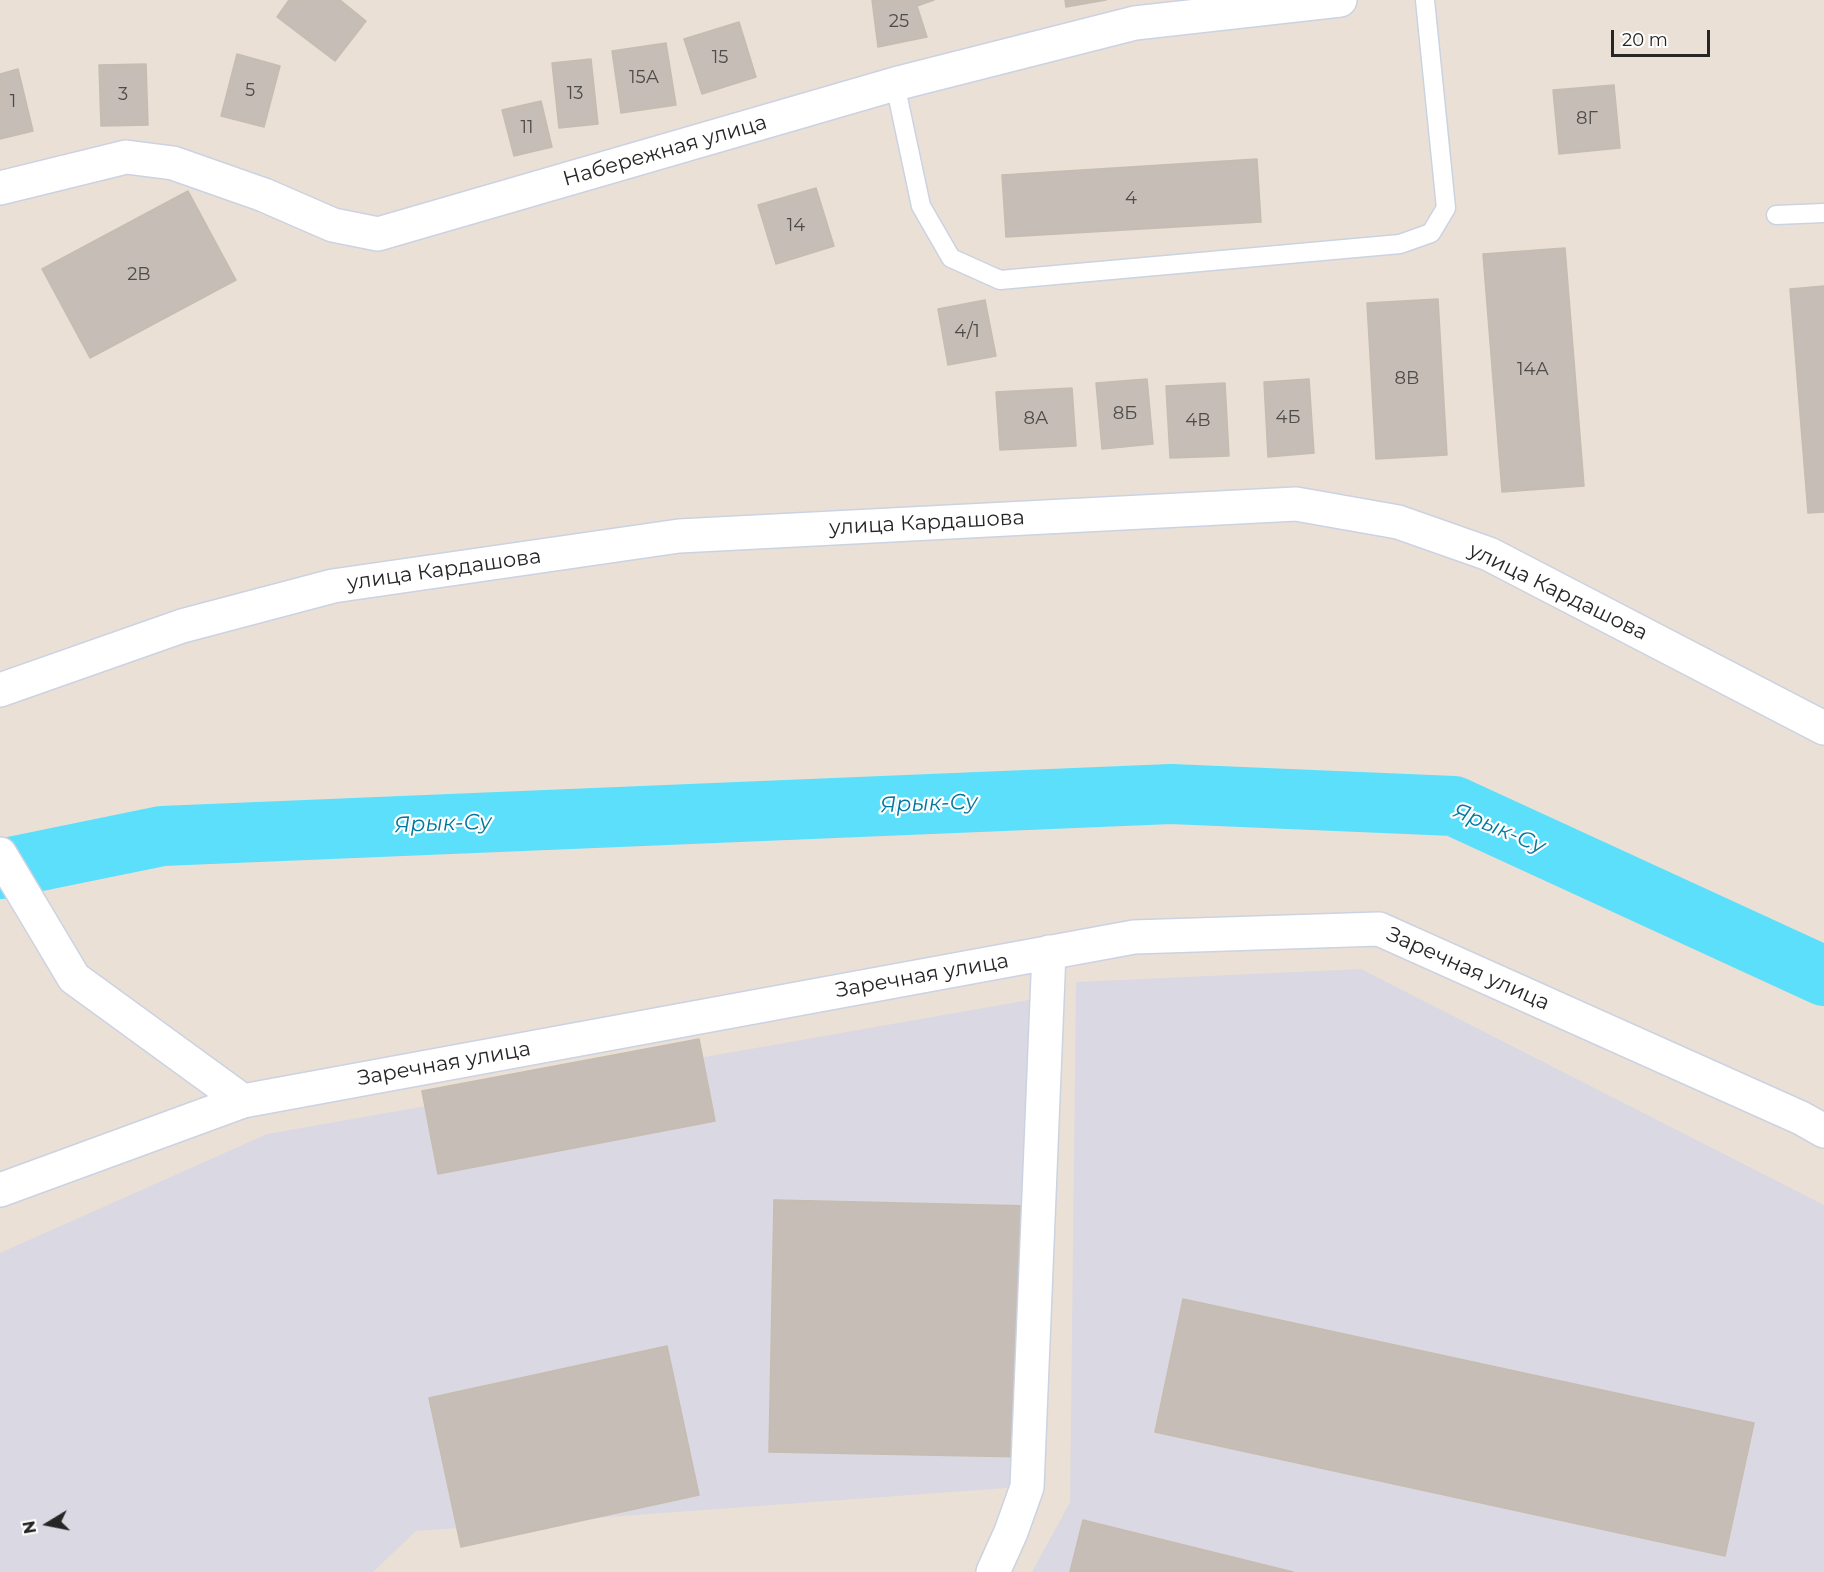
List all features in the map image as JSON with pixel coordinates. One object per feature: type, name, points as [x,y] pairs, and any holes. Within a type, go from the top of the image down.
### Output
[{"type":"street","name":"Набережная улица","points":[[0,188],[126,157],[173,163],[264,195],[333,225],[378,234],[895,84],[1135,22],[1340,0]]},
{"type":"street","name":"улица Кардашова","points":[[0,690],[182,626],[333,586],[679,536],[1296,504],[1398,522],[1489,554],[1824,728]]},
{"type":"street","points":[[0,854],[74,978],[243,1101]]},
{"type":"street","name":"Заречная улица","points":[[0,1190],[243,1101],[1134,937],[1379,929],[1801,1118],[1824,1131]]},
{"type":"street","points":[[993,1572],[1027,1487],[1049,952]]},
{"type":"lane","points":[[895,84],[921,206],[951,258],[1000,280],[1400,244],[1431,233],[1446,208],[1425,0]]},
{"type":"lane","points":[[1776,215],[1824,213]]},
{"type":"shaded area","points":[[1361,969],[1824,1205],[1824,1572],[1032,1572],[1070,1502],[1076,982]]},
{"type":"shaded area","points":[[1040,998],[1020,1487],[416,1531],[373,1572],[0,1572],[0,1253],[267,1134]]},
{"type":"building","points":[[289,0],[340,0],[366,21],[335,61],[277,17]]},
{"type":"building","points":[[872,0],[934,0],[917,6],[927,37],[878,47]]},
{"type":"building","points":[[1065,0],[1106,0],[1066,7]]},
{"type":"building","points":[[739,22],[756,77],[702,94],[684,39]]},
{"type":"building","points":[[666,43],[676,105],[621,113],[612,51]]},
{"type":"building","points":[[237,54],[280,66],[264,127],[221,116]]},
{"type":"building","points":[[591,59],[598,124],[559,128],[552,63]]},
{"type":"building","points":[[146,64],[148,125],[101,126],[99,65]]},
{"type":"building","points":[[18,69],[33,131],[0,139],[0,74]]},
{"type":"building","points":[[1614,85],[1620,148],[1559,154],[1553,90]]},
{"type":"building","points":[[541,101],[552,147],[514,156],[502,110]]},
{"type":"building","points":[[1257,159],[1261,222],[1006,237],[1002,175]]},
{"type":"building","points":[[816,188],[834,246],[776,264],[758,205]]},
{"type":"building","points":[[188,191],[236,280],[90,358],[42,269]]},
{"type":"building","points":[[1565,248],[1584,486],[1502,492],[1483,254]]},
{"type":"building","points":[[1824,286],[1824,512],[1808,513],[1790,289]]},
{"type":"building","points":[[1438,299],[1447,455],[1376,459],[1367,303]]},
{"type":"building","points":[[985,300],[996,356],[948,365],[938,309]]},
{"type":"building","points":[[1147,379],[1153,444],[1102,449],[1096,383]]},
{"type":"building","points":[[1309,379],[1314,453],[1268,457],[1264,382]]},
{"type":"building","points":[[1225,383],[1229,456],[1170,458],[1166,386]]},
{"type":"building","points":[[1072,388],[1076,446],[1000,450],[996,392]]},
{"type":"building","points":[[699,1039],[715,1121],[438,1174],[422,1091]]},
{"type":"building","points":[[774,1200],[1032,1206],[1027,1457],[769,1452]]},
{"type":"building","points":[[1183,1299],[1754,1423],[1725,1556],[1155,1432]]},
{"type":"building","points":[[667,1346],[699,1495],[461,1547],[429,1398]]},
{"type":"building","points":[[1083,1520],[1293,1572],[1070,1572]]},
{"type":"waterway","name":"Ярык-Су","points":[[0,869],[162,836],[1171,794],[1454,806],[1824,976]]}]
